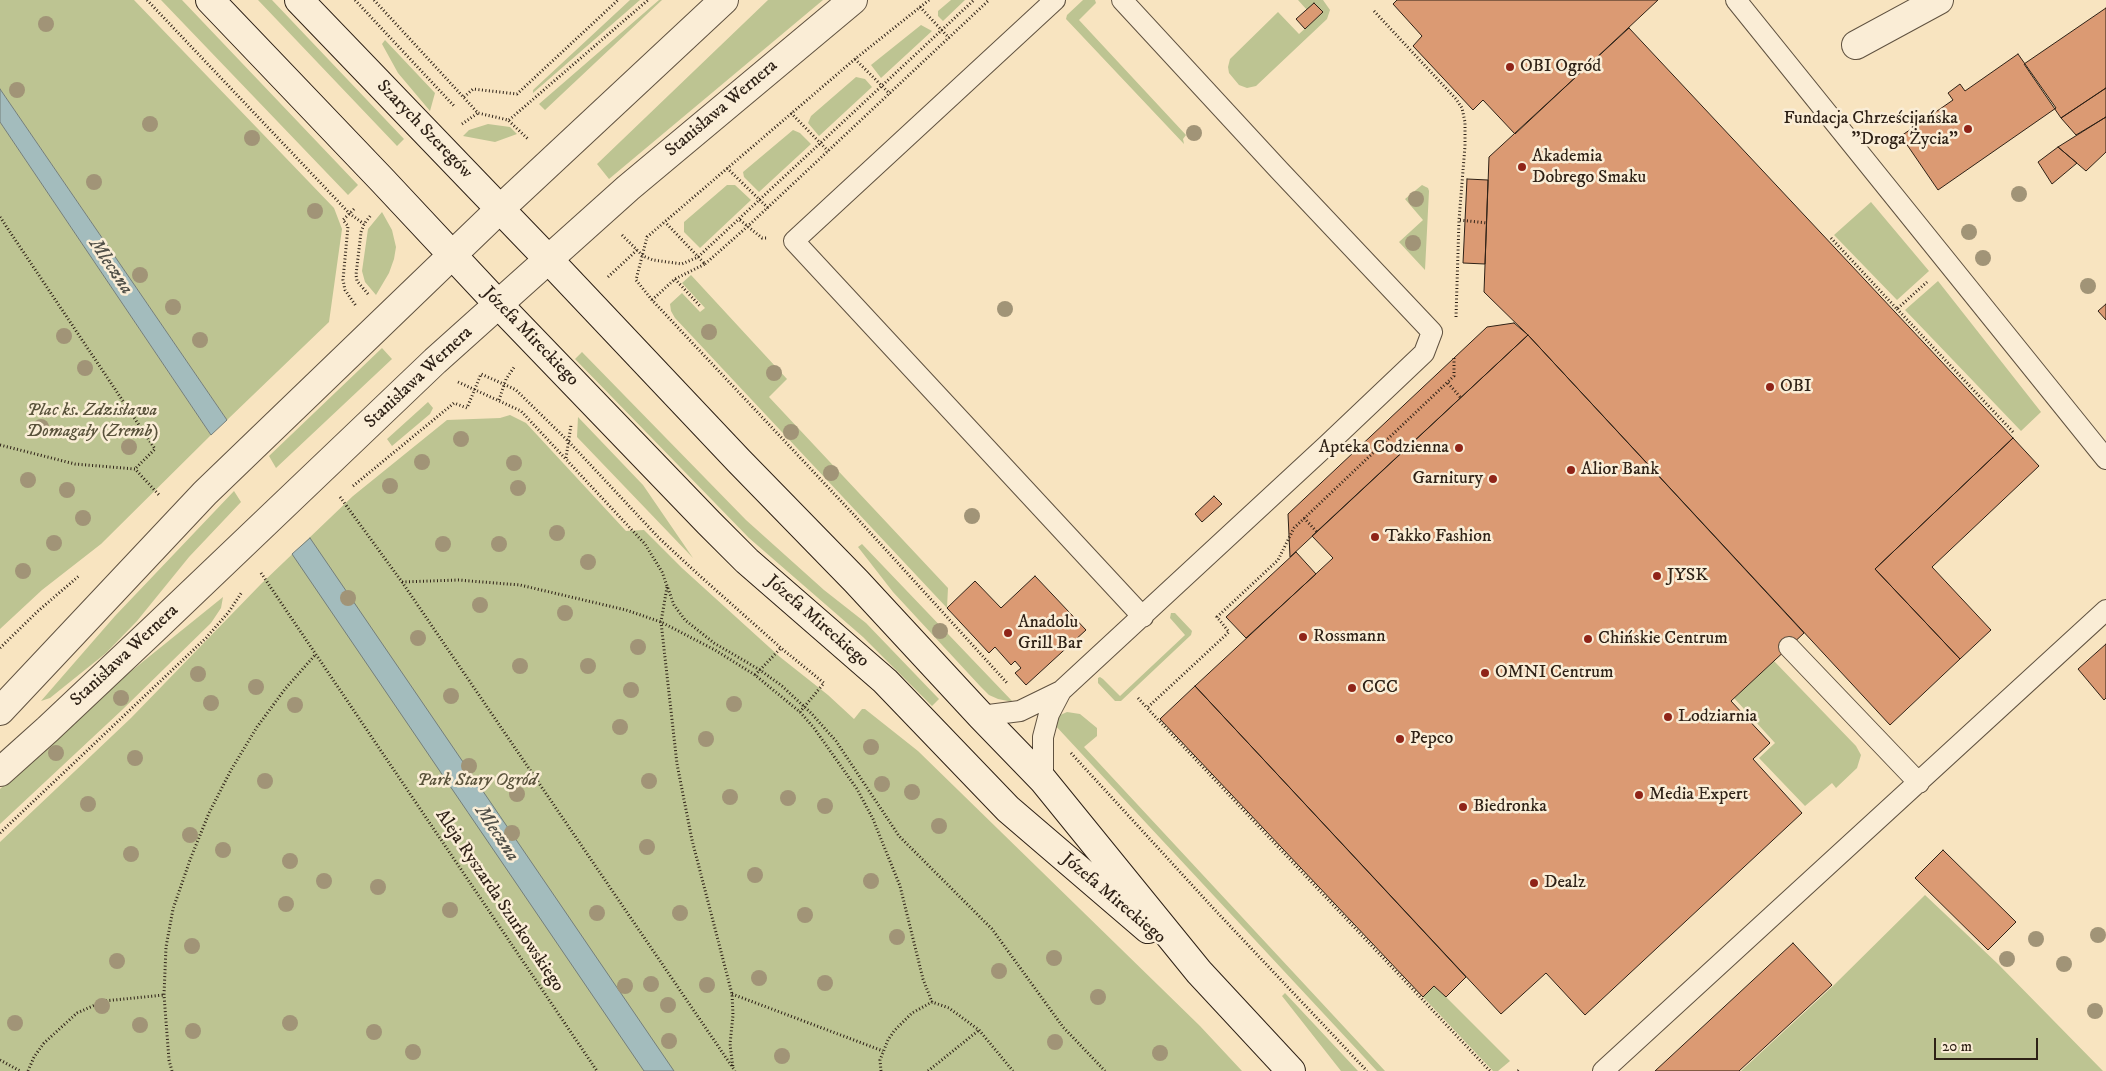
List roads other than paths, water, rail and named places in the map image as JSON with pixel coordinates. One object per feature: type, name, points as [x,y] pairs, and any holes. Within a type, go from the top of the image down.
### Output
[{"type":"main road","points":[[210,0],[452,255]]},
{"type":"main road","name":"Szarych Szeregów","points":[[299,0],[549,260]]},
{"type":"main road","points":[[0,711],[205,493],[500,209],[724,0]]},
{"type":"main road","name":"Stanisława Wernera","points":[[0,772],[76,703],[435,361],[628,188],[853,0]]},
{"type":"main road","points":[[1856,45],[1939,0]]},
{"type":"main road","name":"Józefa Mireckiego","points":[[452,255],[708,523],[786,595],[885,681],[1008,809],[1199,972]]},
{"type":"main road","name":"Józefa Mireckiego","points":[[549,260],[598,314],[856,581],[1043,780],[1199,972],[1291,1071]]},
{"type":"lane","points":[[1055,0],[794,241],[1143,616]]},
{"type":"lane","points":[[981,716],[1006,713],[1029,706],[1061,691],[1424,353],[1432,332],[1122,0]]},
{"type":"lane","points":[[1736,0],[2106,459]]},
{"type":"lane","points":[[1603,1071],[2106,610]]},
{"type":"lane","points":[[1790,647],[1919,783]]},
{"type":"lane","points":[[1043,780],[1042,751],[1046,726],[1049,714],[1061,691]]},
{"type":"water","name":"Mleczna","points":[[0,89],[227,420],[211,435],[0,122]]},
{"type":"water","name":"Mleczna","points":[[310,538],[674,1071],[644,1071],[292,554]]},
{"type":"place","name":"OBI Ogród","points":[[1510,67]]},
{"type":"place","name":"Fundacja Chrześcijańska \"Droga Życia\"","points":[[1968,129]]},
{"type":"place","name":"Akademia Dobrego Smaku","points":[[1522,167]]},
{"type":"place","name":"OBI","points":[[1770,387]]},
{"type":"place","name":"Apteka Codzienna","points":[[1459,448]]},
{"type":"place","name":"Alior Bank","points":[[1571,470]]},
{"type":"place","name":"Garnitury","points":[[1493,479]]},
{"type":"place","name":"Takko Fashion","points":[[1375,537]]},
{"type":"place","name":"JYSK","points":[[1657,576]]},
{"type":"place","name":"Anadolu Grill Bar","points":[[1008,633]]},
{"type":"place","name":"Rossmann","points":[[1303,637]]},
{"type":"place","name":"Chińskie Centrum","points":[[1588,639]]},
{"type":"place","name":"OMNI Centrum","points":[[1485,673]]},
{"type":"place","name":"CCC","points":[[1352,688]]},
{"type":"place","name":"Lodziarnia","points":[[1668,717]]},
{"type":"place","name":"Pepco","points":[[1400,739]]},
{"type":"place","name":"Media Expert","points":[[1639,795]]},
{"type":"place","name":"Biedronka","points":[[1463,807]]},
{"type":"place","name":"Dealz","points":[[1534,883]]},
{"type":"park label","name":"Plac ks. Zdzisława Domagały (Zremb)","points":[[92,421]]},
{"type":"park label","name":"Park Stary Ogród","points":[[477,781]]}]
